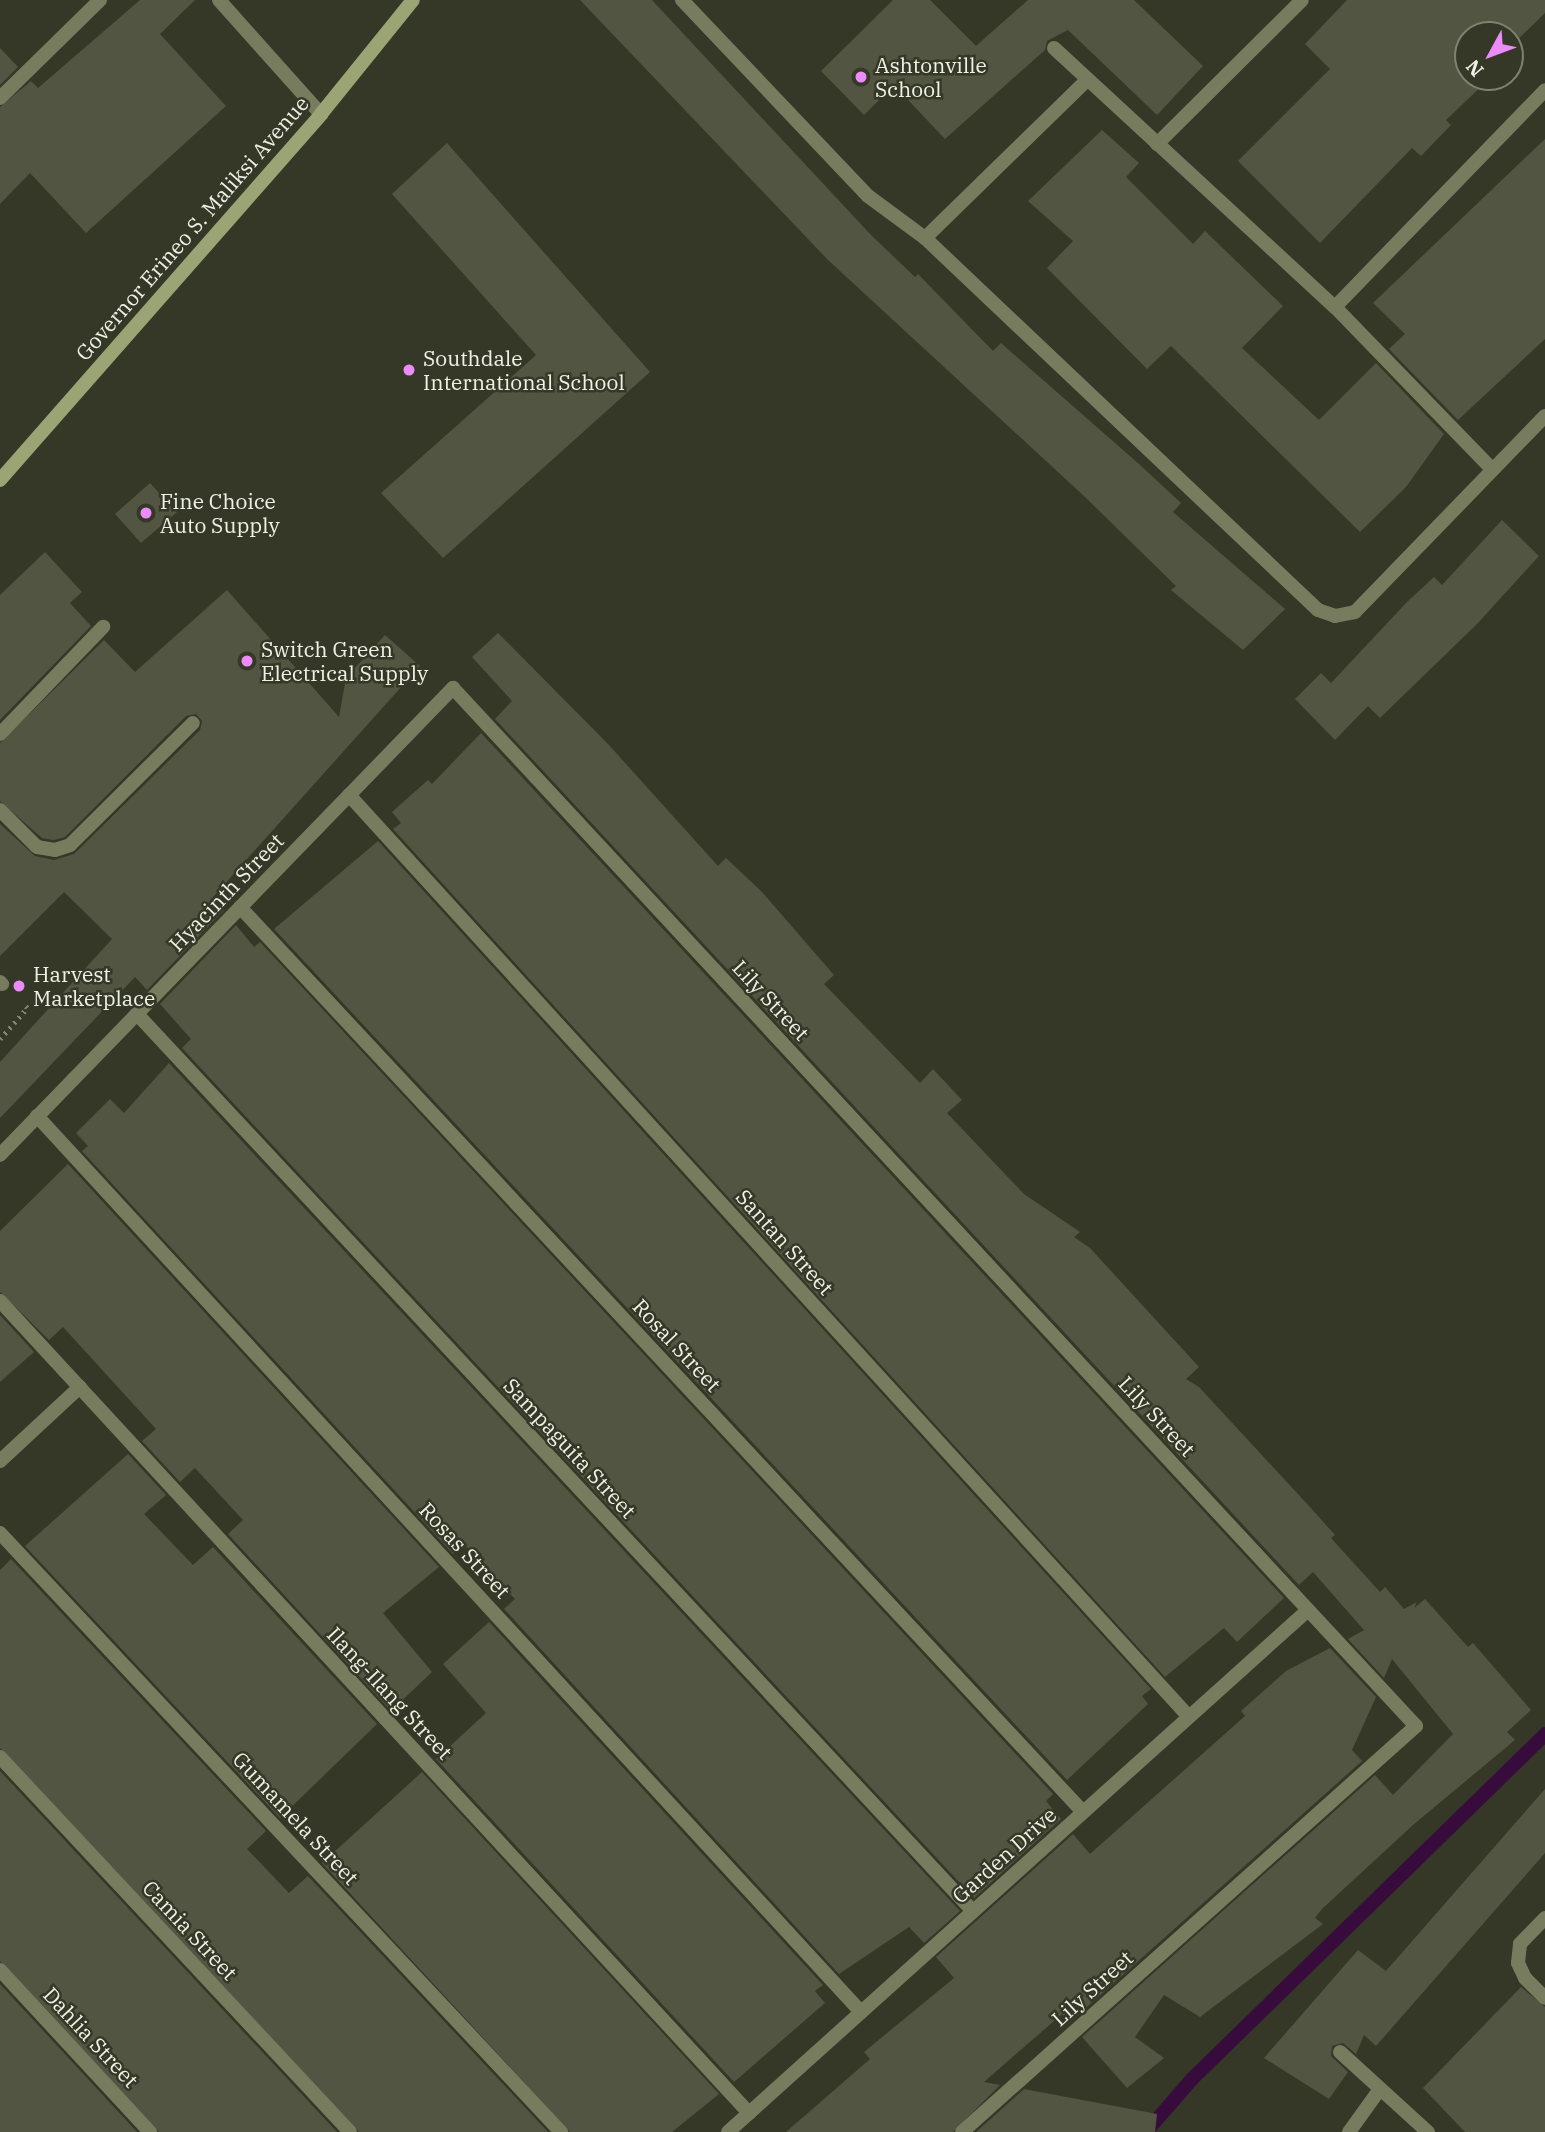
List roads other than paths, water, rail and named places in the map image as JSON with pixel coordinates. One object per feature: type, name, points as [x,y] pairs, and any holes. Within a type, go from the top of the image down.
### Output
[{"type":"main road","name":"Governor Erineo S. Maliksi Avenue","points":[[0,480],[321,114],[413,0]]},
{"type":"street","points":[[0,98],[100,0]]},
{"type":"street","points":[[219,0],[321,114]]},
{"type":"street","points":[[682,0],[868,196],[925,238],[1318,610],[1335,616],[1355,612],[1545,416]]},
{"type":"street","points":[[1157,144],[1302,0]]},
{"type":"street","points":[[1054,48],[1335,307],[1492,468]]},
{"type":"street","points":[[925,238],[1087,80]]},
{"type":"street","points":[[1335,307],[1545,90]]},
{"type":"street","points":[[0,734],[103,627]]},
{"type":"street","name":"Hyacinth Street","points":[[0,1155],[453,688]]},
{"type":"street","name":"Lily Street","points":[[453,688],[1416,1726],[962,2132]]},
{"type":"street","points":[[0,810],[37,847],[55,850],[70,845],[193,723]]},
{"type":"street","name":"Santan Street","points":[[349,795],[1189,1717]]},
{"type":"street","name":"Rosal Street","points":[[240,907],[1083,1812]]},
{"type":"street","name":"Sampaguita Street","points":[[137,1014],[973,1911]]},
{"type":"street","name":"Rosas Street","points":[[37,1116],[861,2012]]},
{"type":"street","name":"Ilang-Ilang Street","points":[[0,1301],[749,2113]]},
{"type":"street","points":[[0,1461],[80,1387]]},
{"type":"street","name":"Gumamela Street","points":[[0,1533],[561,2132]]},
{"type":"street","name":"Garden Drive","points":[[728,2132],[1308,1610]]},
{"type":"street","name":"Camia Street","points":[[0,1758],[350,2132]]},
{"type":"street","points":[[1545,1918],[1520,1944],[1518,1963],[1525,1978],[1545,1998]]},
{"type":"street","name":"Dahlia Street","points":[[0,1970],[150,2132]]},
{"type":"street","points":[[1340,2052],[1428,2132]]},
{"type":"street","points":[[1349,2132],[1380,2089]]},
{"type":"waterway","points":[[1146,2132],[1192,2079],[1545,1734]]},
{"type":"place","name":"Ashtonville School","points":[[861,77]]},
{"type":"place","name":"Southdale International School","points":[[409,370]]},
{"type":"place","name":"Fine Choice Auto Supply","points":[[146,513]]},
{"type":"place","name":"Switch Green Electrical Supply","points":[[247,661]]},
{"type":"place","name":"Harvest Marketplace","points":[[19,986]]}]
